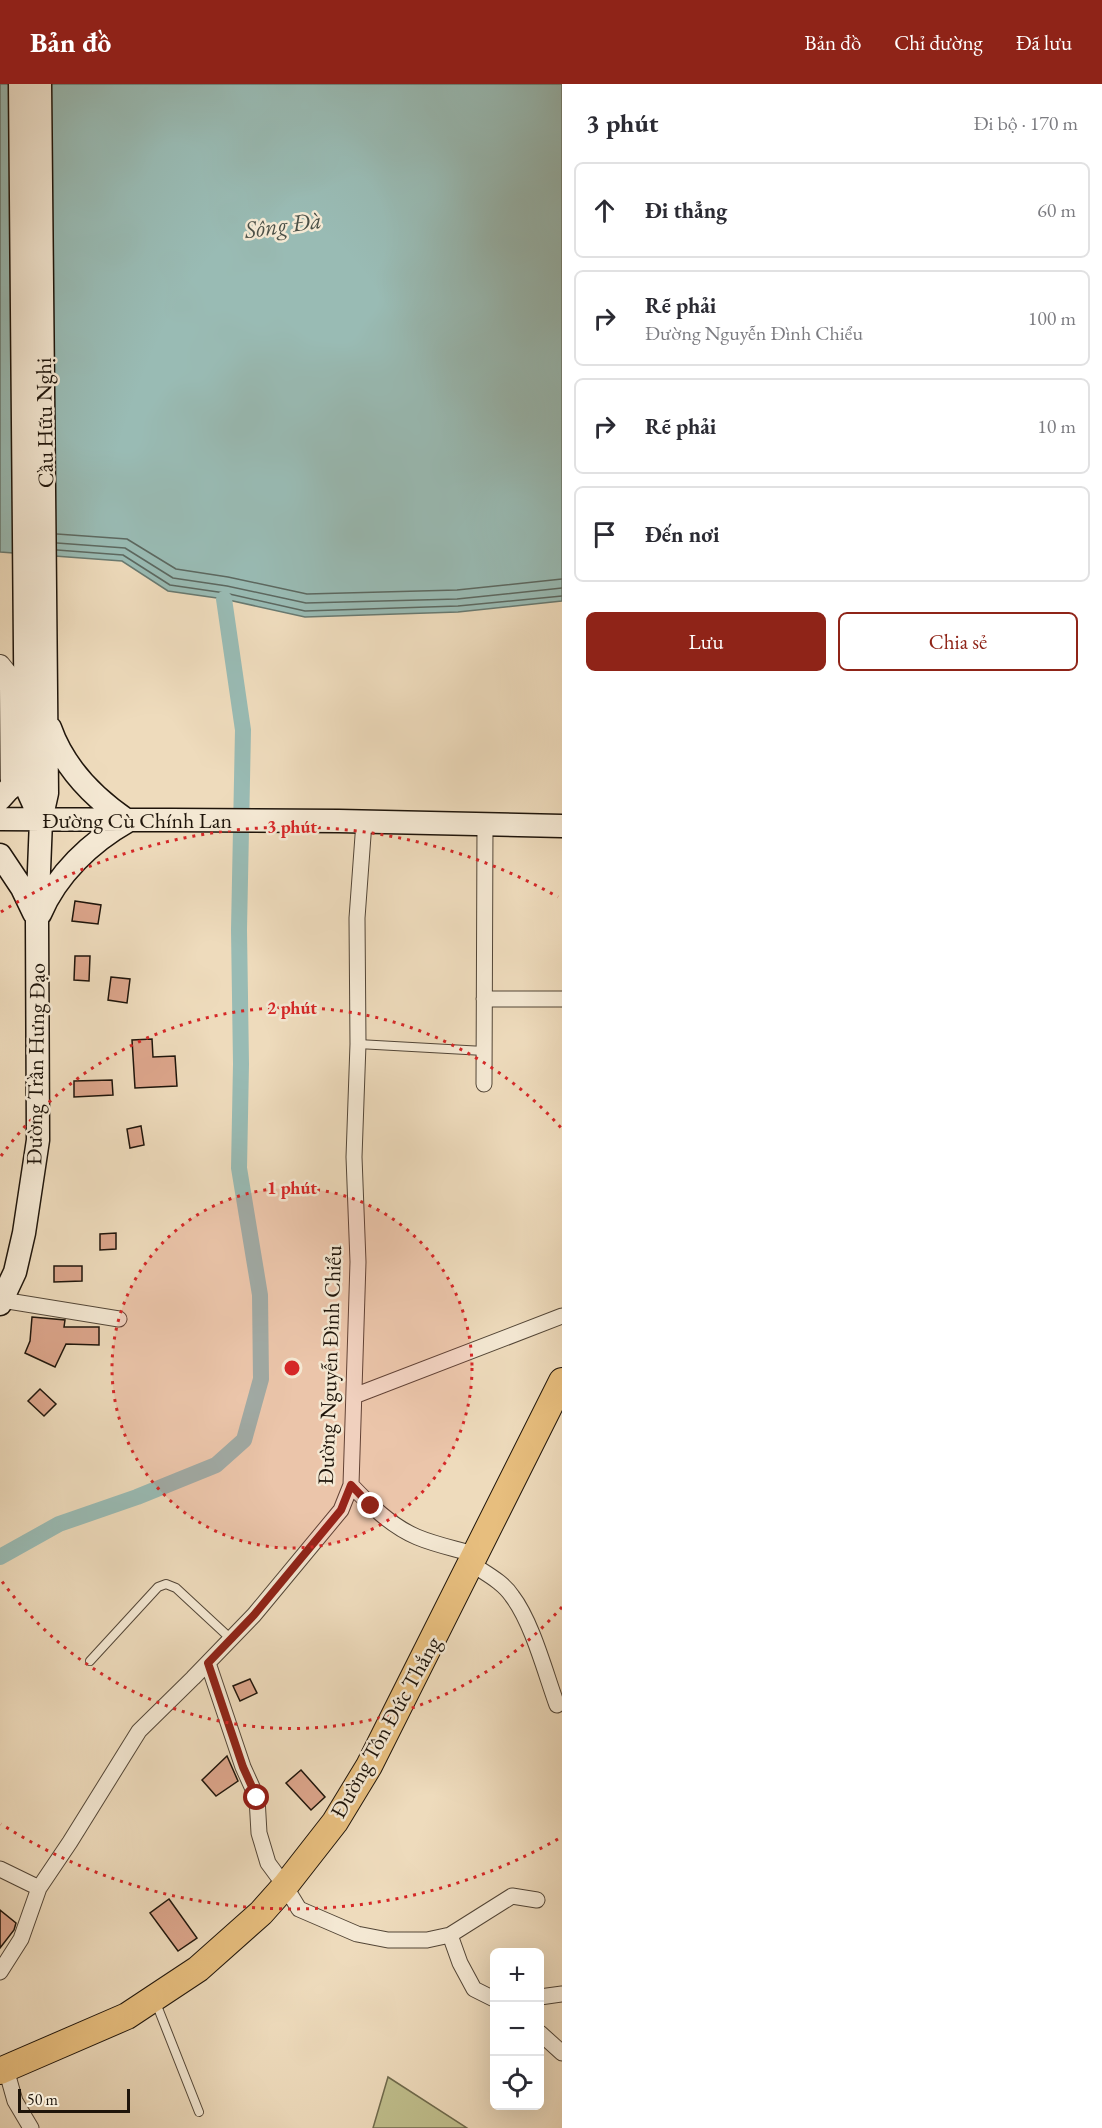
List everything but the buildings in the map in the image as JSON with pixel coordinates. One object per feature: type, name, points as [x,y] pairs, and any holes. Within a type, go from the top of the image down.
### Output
[{"type":"highway","name":"Đường Tôn Đức Thắng","points":[[3,2070],[127,2016],[154,1999],[198,1969],[261,1913],[285,1886],[335,1822],[369,1766],[562,1381]]},
{"type":"main road","name":"Cầu Hữu Nghị","points":[[20,84],[37,762]]},
{"type":"main road","name":"Cầu Hữu Nghị","points":[[37,762],[46,717],[40,84]]},
{"type":"main road","points":[[37,921],[52,891],[73,864],[98,841],[128,821],[99,799],[70,768],[54,740],[46,717]]},
{"type":"main road","points":[[5,794],[37,762]]},
{"type":"main road","points":[[37,762],[27,789],[40,820]]},
{"type":"main road","name":"Đường Cù Chính Lan","points":[[0,819],[339,821],[562,826]]},
{"type":"main road","name":"Đường Trần Hưng Đạo","points":[[1,1302],[15,1272],[24,1233],[38,1140],[37,921],[40,820]]},
{"type":"main road","points":[[0,855],[28,897],[37,921]]},
{"type":"street","points":[[0,665],[8,675],[10,688],[5,794]]},
{"type":"street","name":"Đường Nguyễn Đình Chiểu","points":[[0,1972],[21,1940],[39,1888],[138,1731],[254,1615],[341,1510],[351,1485],[358,1262],[354,1157],[358,1044],[357,918],[364,822]]},
{"type":"street","points":[[484,1084],[485,825]]},
{"type":"street","points":[[484,999],[562,999]]},
{"type":"street","points":[[1,1302],[119,1319]]},
{"type":"street","points":[[354,1396],[562,1316]]},
{"type":"street","points":[[351,1485],[371,1506],[395,1525],[416,1537],[474,1560],[512,1595],[528,1625],[556,1705]]},
{"type":"street","points":[[208,1663],[243,1767],[257,1798],[259,1833],[268,1863],[299,1909],[357,1934],[388,1940],[427,1940],[450,1935],[513,1896],[537,1900]]},
{"type":"street","points":[[0,1869],[39,1888]]},
{"type":"street","points":[[450,1935],[460,1964],[474,1989],[490,1997]]},
{"type":"street","points":[[544,1996],[562,1994]]},
{"type":"street","points":[[544,2037],[562,2053]]},
{"type":"street","points":[[3,2070],[15,2101],[31,2128]]},
{"type":"lane","points":[[358,1044],[484,1051]]},
{"type":"lane","points":[[90,1661],[158,1587],[166,1584],[176,1588],[231,1639]]},
{"type":"lane","points":[[154,1999],[199,2112]]},
{"type":"shaded area","points":[[388,2077],[467,2128],[373,2128]]},
{"type":"water","name":"Sông Đà","points":[[0,84],[562,84],[562,601],[458,612],[305,617],[224,599],[168,591],[122,561],[0,552]]},
{"type":"waterway","points":[[0,1557],[59,1524],[137,1497],[216,1465],[244,1440],[261,1379],[260,1295],[239,1168],[241,1064],[239,930],[243,730],[224,599]]},
{"type":"route","points":[[257,1798],[243,1767],[230,1722],[208,1663],[254,1615],[341,1510],[351,1485],[371,1506]]}]
